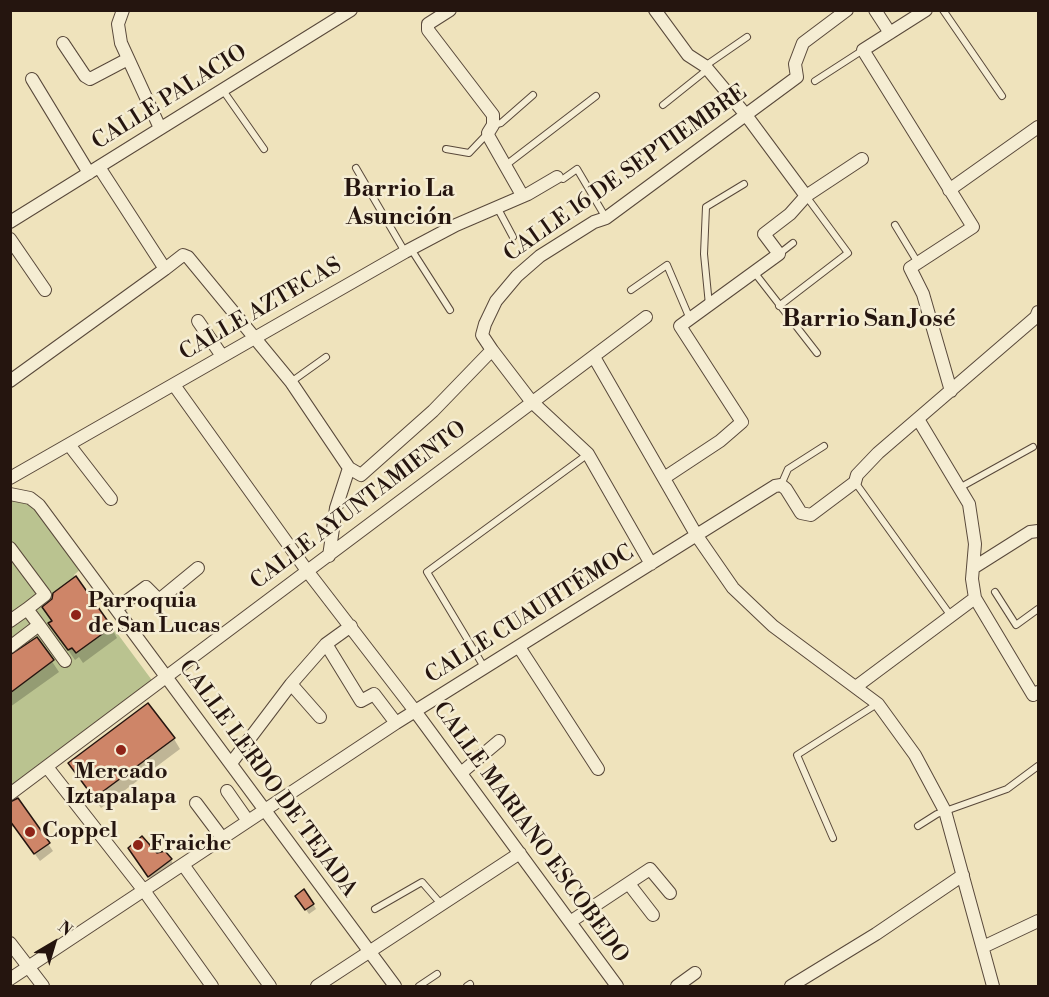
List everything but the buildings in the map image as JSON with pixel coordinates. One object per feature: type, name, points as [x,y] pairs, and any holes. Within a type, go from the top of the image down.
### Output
[{"type":"street","points":[[123,10],[118,24],[128,59],[160,128]]},
{"type":"street","name":"CALLE PALACIO","points":[[10,222],[351,10]]},
{"type":"street","points":[[450,10],[428,24],[428,30],[493,116],[491,129],[505,166],[522,195]]},
{"type":"street","points":[[655,10],[688,56],[707,68],[746,115],[807,196]]},
{"type":"street","points":[[875,10],[890,33]]},
{"type":"street","points":[[926,10],[863,50],[973,226],[910,268],[923,294],[951,391]]},
{"type":"street","name":"CALLE 16 DE SEPTIEMBRE","points":[[492,350],[482,336],[485,324],[506,288],[540,256],[594,222],[606,218],[797,76],[797,56],[803,43],[842,12]]},
{"type":"street","points":[[63,43],[85,76],[90,79],[128,59]]},
{"type":"street","points":[[32,79],[165,269]]},
{"type":"street","points":[[949,190],[1038,127]]},
{"type":"street","points":[[664,478],[720,441],[742,422],[680,326],[779,254],[764,234],[790,214],[807,196],[862,159]]},
{"type":"street","name":"CALLE AZTECAS","points":[[10,478],[25,472],[408,250],[557,177]]},
{"type":"street","points":[[10,239],[45,290]]},
{"type":"street","points":[[10,381],[185,255],[291,382],[349,468],[358,475],[366,472],[441,403],[492,350],[531,400],[588,454],[651,564]]},
{"type":"street","points":[[781,485],[801,513],[807,516],[855,482],[857,475],[878,453],[1036,317],[1038,312]]},
{"type":"street","name":"CALLE AYUNTAMIENTO","points":[[10,794],[308,572],[531,400],[594,357],[646,317]]},
{"type":"street","points":[[198,321],[222,356]]},
{"type":"street","points":[[594,357],[697,536],[728,581],[753,608],[798,646],[878,704],[915,755],[945,811],[993,987]]},
{"type":"street","name":"CALLE MARIANO ESCOBEDO","points":[[174,385],[308,572],[415,711],[617,987]]},
{"type":"street","points":[[918,419],[961,487],[973,519],[975,598],[1033,695],[1038,692]]},
{"type":"street","points":[[70,446],[111,499]]},
{"type":"street","points":[[328,556],[336,508],[349,468]]},
{"type":"street","name":"CALLE CUAUHTÉMOC","points":[[10,979],[145,892],[265,809],[396,723],[775,486],[781,485]]},
{"type":"street","name":"CALLE LERDO DE TEJADA","points":[[10,494],[30,498],[39,505],[232,762],[395,987]]},
{"type":"street","points":[[973,568],[1030,532],[1038,531]]},
{"type":"street","points":[[10,548],[45,595],[11,619]]},
{"type":"street","points":[[116,609],[146,587],[159,600],[198,568]]},
{"type":"street","points":[[857,687],[952,618],[975,598]]},
{"type":"street","points":[[27,609],[65,661]]},
{"type":"street","points":[[10,647],[39,625]]},
{"type":"street","points":[[232,762],[291,684],[326,644],[351,626]]},
{"type":"street","points":[[326,644],[361,701],[374,693],[396,723]]},
{"type":"street","points":[[519,646],[598,769]]},
{"type":"street","points":[[291,684],[320,717]]},
{"type":"street","points":[[461,773],[499,741]]},
{"type":"street","points":[[47,767],[145,892],[212,987]]},
{"type":"street","points":[[227,791],[248,821]]},
{"type":"street","points":[[196,803],[223,839]]},
{"type":"street","points":[[317,987],[520,853]]},
{"type":"street","points":[[184,866],[270,987]]},
{"type":"street","points":[[570,922],[650,869],[670,893]]},
{"type":"street","points":[[791,987],[876,934],[963,875]]},
{"type":"street","points":[[629,884],[653,915]]},
{"type":"street","points":[[983,947],[1038,921]]},
{"type":"street","points":[[10,943],[43,987]]},
{"type":"street","points":[[677,987],[694,973]]},
{"type":"lane","points":[[943,10],[1002,96]]},
{"type":"lane","points":[[663,105],[747,37]]},
{"type":"lane","points":[[815,81],[863,50]]},
{"type":"lane","points":[[222,90],[264,149]]},
{"type":"lane","points":[[446,149],[469,153],[491,129],[532,95]]},
{"type":"lane","points":[[505,166],[596,96]]},
{"type":"lane","points":[[356,168],[408,250],[450,310]]},
{"type":"lane","name":"CALLE AZTECAS","points":[[557,177],[563,179],[577,169],[606,218]]},
{"type":"lane","points":[[709,305],[704,254],[706,207],[744,184]]},
{"type":"lane","points":[[778,306],[848,253],[807,196]]},
{"type":"lane","points":[[497,207],[513,237]]},
{"type":"lane","points":[[895,225],[919,263]]},
{"type":"lane","points":[[779,254],[794,243]]},
{"type":"lane","points":[[631,290],[667,265],[690,319]]},
{"type":"lane","points":[[754,272],[778,306],[787,317],[793,319],[817,353]]},
{"type":"lane","points":[[291,382],[326,357]]},
{"type":"lane","points":[[781,485],[788,469],[824,446]]},
{"type":"lane","points":[[961,487],[1033,447]]},
{"type":"lane","points":[[484,667],[427,572],[588,454]]},
{"type":"lane","points":[[855,482],[952,618]]},
{"type":"lane","points":[[995,592],[1016,625],[1038,609]]},
{"type":"lane","points":[[833,838],[797,755],[878,704]]},
{"type":"lane","points":[[918,826],[945,811],[1006,789],[1038,766]]},
{"type":"lane","points":[[375,909],[422,882],[442,905]]},
{"type":"lane","points":[[418,987],[437,974]]},
{"type":"green space","points":[[11,496],[29,501],[83,567],[74,575],[154,683],[11,790]]},
{"type":"place","name":"Parroquia de San Lucas","points":[[76,615]]},
{"type":"place","name":"Mercado Iztapalapa","points":[[121,750]]},
{"type":"place","name":"Coppel","points":[[30,832]]},
{"type":"place","name":"Fraiche","points":[[138,845]]},
{"type":"district","name":"Barrio La Asunción","points":[[399,204]]},
{"type":"district","name":"Barrio San José","points":[[869,320]]}]
